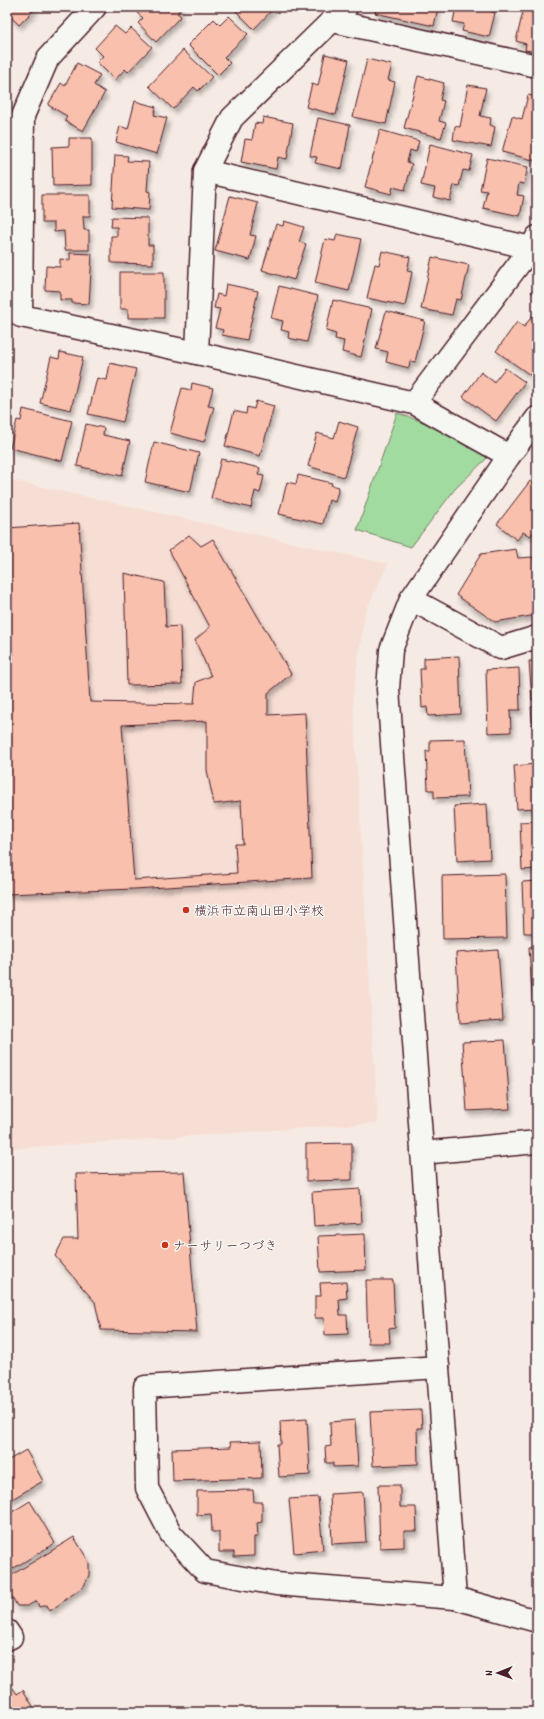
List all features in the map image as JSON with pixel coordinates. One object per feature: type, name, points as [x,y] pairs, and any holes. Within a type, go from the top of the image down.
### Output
[{"type":"street","points":[[95,7],[48,58],[23,116],[21,316],[197,353],[414,403],[509,456]]},
{"type":"street","points":[[197,353],[205,171],[232,118],[339,14],[537,66]]},
{"type":"street","points":[[205,171],[534,242],[414,403]]},
{"type":"street","points":[[455,1598],[388,688],[391,650],[411,599],[509,456],[537,418]]},
{"type":"street","points":[[411,599],[501,648],[537,638]]},
{"type":"street","points":[[422,1153],[537,1142]]},
{"type":"street","points":[[438,1367],[145,1387],[148,1488],[171,1534],[205,1571],[276,1584],[455,1598],[537,1621]]},
{"type":"street","points":[[7,1631],[11,1637],[7,1639]]},
{"type":"shaded area","name":"横浜市立南山田小学校","points":[[7,479],[388,564],[365,613],[353,697],[378,1123],[7,1149]]},
{"type":"green space","points":[[397,413],[429,424],[488,457],[455,489],[411,547],[357,530]]},
{"type":"building","points":[[7,7],[37,7],[19,25],[7,13]]},
{"type":"building","points":[[143,7],[183,7],[177,13],[181,16],[156,42],[138,23],[143,18],[137,13]]},
{"type":"building","points":[[238,7],[275,7],[254,29],[235,10]]},
{"type":"building","points":[[377,7],[438,7],[434,26],[375,13]]},
{"type":"building","points":[[456,7],[491,7],[490,11],[495,13],[489,37],[462,31],[464,24],[453,22]]},
{"type":"building","points":[[524,7],[537,7],[537,52],[525,50],[526,44],[516,41]]},
{"type":"building","points":[[229,16],[248,34],[224,57],[230,63],[218,75],[188,45],[214,19],[220,25]]},
{"type":"building","points":[[115,26],[125,34],[131,28],[152,47],[128,72],[125,69],[115,80],[97,62],[103,56],[95,48]]},
{"type":"building","points":[[183,50],[212,77],[198,91],[194,87],[173,109],[149,86]]},
{"type":"building","points":[[325,54],[349,60],[336,115],[306,107],[312,84],[318,86]]},
{"type":"building","points":[[367,59],[392,65],[388,80],[395,82],[386,124],[353,117]]},
{"type":"building","points":[[77,63],[100,75],[94,85],[105,92],[83,131],[65,121],[67,116],[48,105],[61,83],[65,86]]},
{"type":"building","points":[[418,76],[444,83],[440,100],[444,101],[439,121],[446,123],[441,138],[404,128]]},
{"type":"building","points":[[468,85],[486,88],[480,116],[491,118],[490,125],[495,127],[491,147],[453,140],[455,126],[460,127]]},
{"type":"building","points":[[528,95],[537,97],[537,161],[502,152],[512,116],[522,119]]},
{"type":"building","points":[[135,101],[156,107],[154,115],[167,118],[157,154],[116,142],[120,126],[128,129]]},
{"type":"building","points":[[263,117],[293,123],[287,159],[278,157],[276,169],[241,162],[245,139],[252,140],[255,123],[262,124]]},
{"type":"building","points":[[318,118],[350,125],[342,169],[315,163],[317,157],[310,156]]},
{"type":"building","points":[[380,130],[419,141],[416,152],[410,150],[407,162],[412,164],[405,190],[393,187],[391,194],[365,187]]},
{"type":"building","points":[[69,138],[92,138],[92,185],[53,186],[52,147],[69,146]]},
{"type":"building","points":[[430,144],[473,155],[469,171],[463,170],[459,186],[454,185],[450,201],[433,197],[435,188],[421,185]]},
{"type":"building","points":[[115,155],[128,156],[127,161],[149,162],[147,191],[150,192],[149,210],[112,207]]},
{"type":"building","points":[[487,158],[528,167],[524,184],[519,183],[517,195],[524,196],[520,216],[483,208],[487,191],[480,190]]},
{"type":"building","points":[[42,195],[90,195],[90,216],[83,216],[84,230],[89,230],[89,250],[65,250],[64,231],[54,232],[54,223],[42,223]]},
{"type":"building","points":[[230,196],[258,203],[250,235],[256,236],[250,260],[215,251]]},
{"type":"building","points":[[112,217],[148,218],[148,245],[153,245],[153,264],[111,263],[111,236],[117,236],[117,227],[111,227]]},
{"type":"building","points":[[284,221],[304,227],[299,242],[306,244],[294,280],[262,270],[276,224],[283,226]]},
{"type":"building","points":[[337,234],[361,239],[349,291],[315,283],[325,239],[335,241]]},
{"type":"building","points":[[382,251],[410,257],[407,271],[412,272],[405,306],[367,298],[375,264],[379,265]]},
{"type":"building","points":[[70,253],[92,254],[89,304],[72,303],[72,300],[60,300],[60,291],[45,290],[46,266],[60,267],[60,259],[70,260]]},
{"type":"building","points":[[432,257],[469,265],[461,300],[456,299],[452,315],[421,309]]},
{"type":"building","points":[[120,272],[164,272],[164,318],[128,318],[128,309],[120,309]]},
{"type":"building","points":[[537,283],[537,296],[531,292]]},
{"type":"building","points":[[226,284],[258,291],[247,340],[222,335],[223,330],[215,328],[220,309],[214,308],[217,294],[224,296]]},
{"type":"building","points":[[279,286],[318,296],[307,342],[288,338],[289,332],[281,330],[283,321],[271,318]]},
{"type":"building","points":[[333,300],[372,309],[361,357],[342,352],[344,341],[335,339],[336,334],[326,331]]},
{"type":"building","points":[[386,311],[425,321],[415,362],[410,361],[409,368],[386,362],[388,352],[376,349]]},
{"type":"building","points":[[532,316],[537,320],[537,366],[530,375],[496,351],[517,322],[524,327]]},
{"type":"building","points":[[60,352],[83,357],[71,410],[40,403],[51,357],[59,359]]},
{"type":"building","points":[[110,363],[136,369],[123,422],[88,414],[97,378],[107,380]]},
{"type":"building","points":[[505,368],[525,382],[496,421],[463,397],[481,372],[494,382]]},
{"type":"building","points":[[192,383],[213,388],[208,406],[214,407],[204,442],[170,433],[182,388],[191,390]]},
{"type":"building","points":[[256,401],[274,406],[260,456],[225,446],[234,411],[246,414],[247,407],[254,409]]},
{"type":"building","points":[[23,409],[72,421],[62,461],[10,448],[17,420],[21,421]]},
{"type":"building","points":[[339,421],[358,427],[344,477],[308,466],[317,433],[334,438]]},
{"type":"building","points":[[86,424],[104,428],[103,435],[130,441],[122,476],[77,466]]},
{"type":"building","points":[[154,442],[199,453],[190,492],[145,482]]},
{"type":"building","points":[[221,459],[260,468],[258,475],[264,476],[260,493],[255,491],[251,508],[211,498]]},
{"type":"building","points":[[298,475],[332,483],[331,485],[339,487],[335,502],[329,500],[323,524],[279,514],[287,482],[296,484]]},
{"type":"building","points":[[530,481],[537,486],[537,531],[535,530],[530,536],[523,532],[517,540],[497,524]]},
{"type":"building","points":[[79,523],[90,702],[194,704],[196,682],[211,676],[195,640],[210,627],[169,550],[189,535],[201,546],[213,539],[291,674],[268,693],[268,715],[305,713],[312,878],[134,889],[7,894],[7,528]],"holes":[[[207,721],[207,770],[214,804],[241,801],[243,844],[235,844],[237,873],[134,880],[122,725]]]},
{"type":"building","points":[[516,549],[518,558],[533,557],[537,573],[537,615],[495,622],[456,595],[481,554]]},
{"type":"building","points":[[124,573],[164,582],[166,627],[180,626],[182,684],[127,685]]},
{"type":"building","points":[[459,656],[461,714],[428,716],[427,707],[422,708],[420,669],[424,669],[424,658]]},
{"type":"building","points":[[529,661],[537,661],[537,699],[532,700]]},
{"type":"building","points":[[519,668],[520,710],[510,710],[511,732],[488,733],[486,670]]},
{"type":"building","points":[[537,706],[537,758],[536,758],[531,707]]},
{"type":"building","points":[[465,739],[468,797],[434,798],[434,790],[428,790],[426,751],[430,751],[430,740]]},
{"type":"building","points":[[537,764],[537,808],[517,809],[514,766]]},
{"type":"building","points":[[487,804],[490,859],[457,861],[454,806]]},
{"type":"building","points":[[537,821],[537,869],[522,870],[520,822]]},
{"type":"building","points":[[505,874],[507,938],[443,939],[442,876]]},
{"type":"building","points":[[537,881],[537,933],[524,933],[522,882]]},
{"type":"building","points":[[537,946],[537,1059],[536,1059],[529,947]]},
{"type":"building","points":[[498,950],[503,1020],[460,1023],[456,953]]},
{"type":"building","points":[[505,1040],[510,1109],[467,1111],[462,1042]]},
{"type":"building","points":[[352,1143],[352,1180],[306,1181],[306,1144]]},
{"type":"building","points":[[184,1172],[197,1332],[101,1330],[95,1302],[55,1256],[64,1239],[78,1239],[76,1174]]},
{"type":"building","points":[[360,1189],[362,1223],[314,1226],[312,1192]]},
{"type":"building","points":[[365,1234],[366,1270],[320,1272],[318,1236]]},
{"type":"building","points":[[366,1280],[393,1280],[395,1328],[389,1329],[390,1343],[368,1343]]},
{"type":"building","points":[[346,1282],[347,1298],[339,1299],[340,1315],[347,1315],[348,1334],[325,1335],[324,1318],[315,1318],[315,1296],[321,1296],[320,1283]]},
{"type":"building","points":[[421,1410],[422,1428],[417,1428],[418,1464],[373,1466],[370,1412]]},
{"type":"building","points":[[307,1419],[310,1475],[279,1477],[277,1444],[281,1444],[280,1421]]},
{"type":"building","points":[[355,1420],[358,1466],[333,1467],[333,1463],[326,1463],[325,1447],[331,1446],[330,1422]]},
{"type":"building","points":[[261,1441],[262,1478],[173,1481],[172,1449],[231,1447],[230,1442]]},
{"type":"building","points":[[26,1450],[43,1481],[7,1502],[7,1461]]},
{"type":"building","points":[[378,1485],[400,1485],[400,1507],[416,1507],[417,1531],[404,1531],[404,1547],[380,1548]]},
{"type":"building","points":[[253,1490],[254,1502],[262,1502],[262,1522],[257,1523],[258,1537],[254,1537],[254,1556],[234,1557],[234,1552],[219,1552],[219,1532],[212,1532],[211,1514],[197,1515],[197,1491]]},
{"type":"building","points":[[363,1492],[366,1542],[332,1544],[330,1494]]},
{"type":"building","points":[[318,1497],[323,1550],[294,1553],[289,1499]]},
{"type":"building","points":[[30,1501],[55,1543],[9,1571],[7,1567],[7,1515]]},
{"type":"building","points":[[74,1537],[89,1562],[89,1575],[84,1586],[50,1611],[47,1605],[39,1607],[37,1601],[27,1606],[17,1606],[7,1587],[7,1582],[12,1580],[10,1576]]},
{"type":"building","points":[[13,1688],[17,1694],[23,1690],[34,1708],[30,1712],[7,1712],[7,1691]]},
{"type":"place","name":"横浜市立南山田小学校","points":[[186,910]]},
{"type":"place","name":"ナーサリーつづき","points":[[165,1245]]}]
